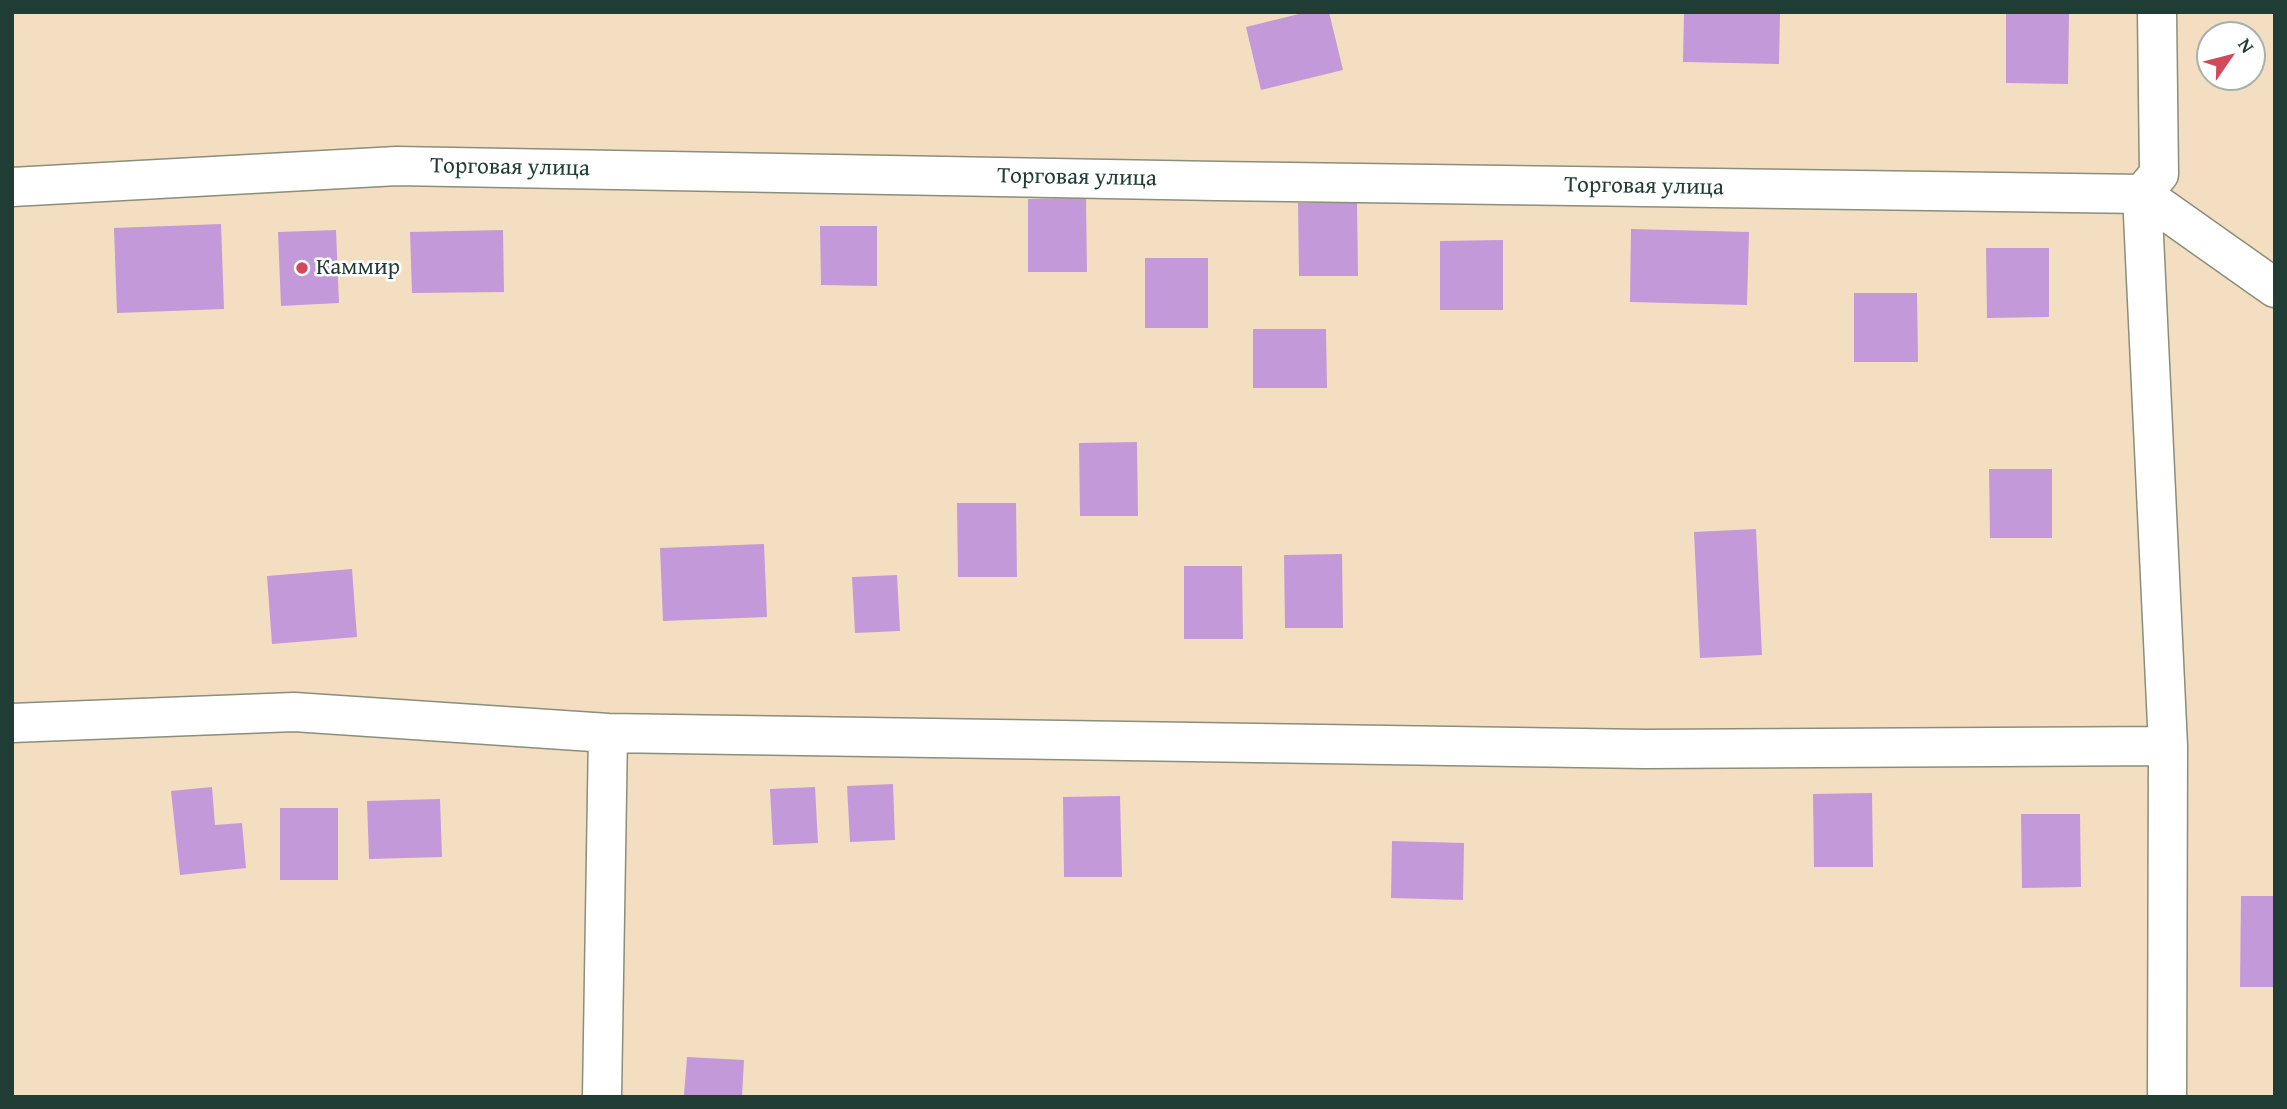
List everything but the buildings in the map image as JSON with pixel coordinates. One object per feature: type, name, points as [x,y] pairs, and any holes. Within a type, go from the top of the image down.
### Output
[{"type":"street","points":[[2157,12],[2159,174],[2142,194],[2168,746],[2167,1097]]},
{"type":"street","name":"Торговая улица","points":[[12,187],[397,166],[2142,194]]},
{"type":"street","points":[[2142,194],[2275,288]]},
{"type":"street","points":[[12,723],[295,712],[608,733],[1645,749],[2168,746]]},
{"type":"street","points":[[601,1097],[608,733]]},
{"type":"place","name":"Каммир","points":[[302,268]]}]
